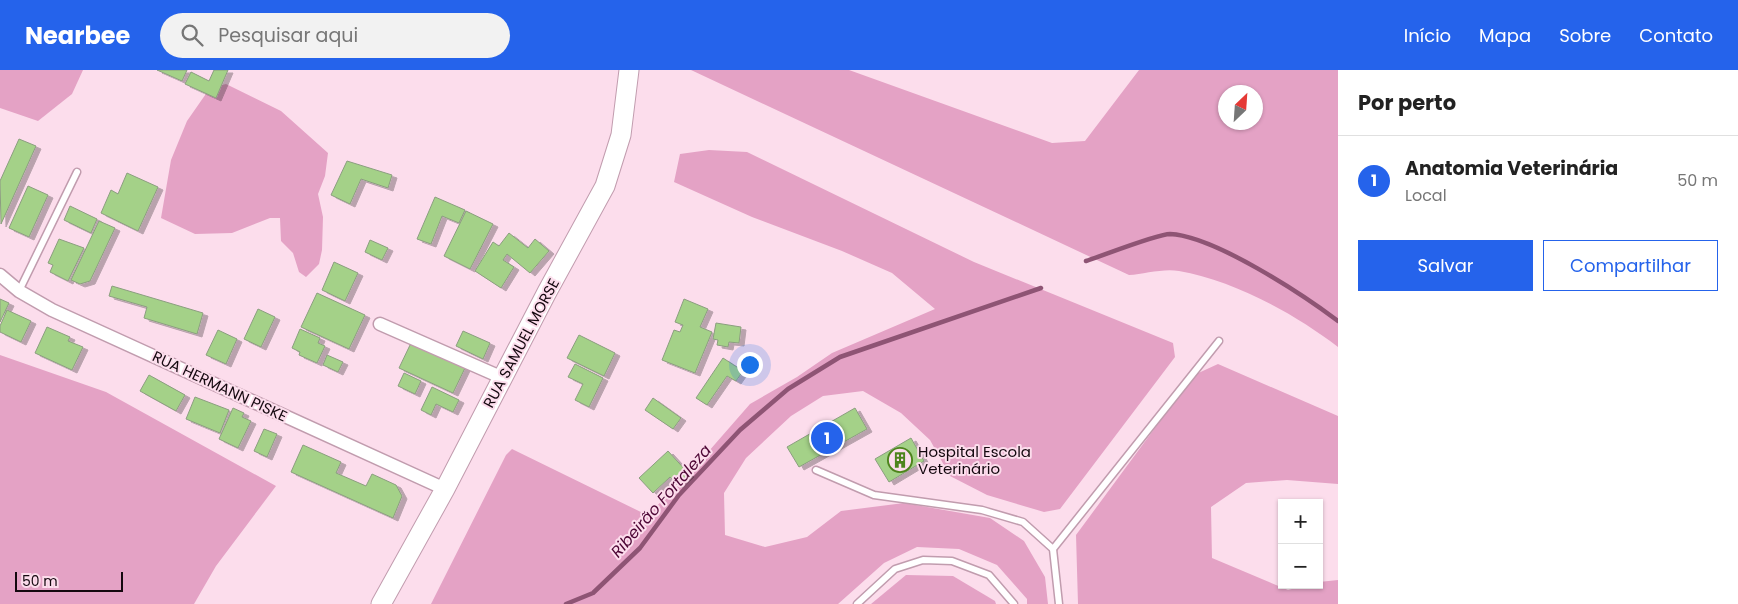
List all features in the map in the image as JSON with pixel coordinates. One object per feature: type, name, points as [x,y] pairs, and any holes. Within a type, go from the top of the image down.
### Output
[{"type":"street","name":"RUA SAMUEL MORSE","points":[[381,604],[445,489],[605,186],[621,135],[627,71]]},
{"type":"street","name":"RUA HERMANN PISKE","points":[[0,275],[19,291],[52,310],[445,489]]},
{"type":"street","points":[[380,324],[502,378]]},
{"type":"lane","points":[[19,291],[77,172]]},
{"type":"lane","points":[[1053,548],[1219,341]]},
{"type":"lane","points":[[816,470],[874,495],[982,510],[1023,522],[1053,548],[1059,604]]},
{"type":"lane","points":[[857,604],[895,569],[923,560],[952,561],[989,576],[1014,604]]},
{"type":"shaded area","points":[[0,70],[83,70],[72,94],[38,121],[0,108]]},
{"type":"shaded area","points":[[691,70],[849,70],[1052,143],[1085,141],[1139,70],[1338,70],[1338,347],[1303,322],[1242,290],[1200,275],[1173,270],[1129,275]]},
{"type":"shaded area","points":[[226,84],[281,111],[328,153],[325,176],[318,194],[323,217],[322,250],[319,264],[306,277],[299,272],[293,253],[281,241],[280,218],[270,218],[232,233],[195,234],[161,218],[171,160],[187,121],[210,88]]},
{"type":"shaded area","points":[[709,150],[747,152],[974,262],[1173,343],[1175,357],[1060,509],[1044,512],[987,495],[950,476],[930,440],[901,413],[863,391],[823,396],[791,416],[746,458],[724,493],[725,535],[765,547],[807,537],[841,511],[904,503],[990,518],[1024,541],[1045,577],[1048,604],[1027,604],[1027,599],[997,565],[959,549],[917,547],[884,563],[838,604],[431,604],[506,455],[512,449],[647,515],[681,483],[750,404],[797,377],[832,353],[935,309],[892,273],[842,251],[752,217],[674,182],[680,154]]},
{"type":"shaded area","points":[[0,355],[106,392],[276,486],[216,566],[194,604],[0,604]]},
{"type":"shaded area","points":[[1218,364],[1338,416],[1338,484],[1287,480],[1246,483],[1211,507],[1212,558],[1278,586],[1278,589],[1323,589],[1323,582],[1338,580],[1338,604],[1078,604],[1076,535],[1194,375]]},
{"type":"shaded area","points":[[906,575],[953,576],[995,601],[996,604],[871,604]]},
{"type":"building","points":[[157,70],[187,70],[182,81]]},
{"type":"building","points":[[214,70],[228,70],[216,98],[185,84],[191,72],[209,81]]},
{"type":"building","points":[[19,139],[36,146],[1,224],[0,181]]},
{"type":"building","points":[[347,161],[392,175],[388,188],[361,179],[350,204],[331,195]]},
{"type":"building","points":[[127,173],[158,187],[138,231],[101,213],[111,190],[118,194]]},
{"type":"building","points":[[28,186],[48,195],[29,237],[9,228]]},
{"type":"building","points":[[435,197],[465,210],[459,223],[442,216],[431,244],[417,239]]},
{"type":"building","points":[[70,206],[97,219],[91,233],[64,220]]},
{"type":"building","points":[[466,211],[493,224],[470,269],[444,256]]},
{"type":"building","points":[[99,221],[115,228],[90,281],[80,284],[71,280]]},
{"type":"building","points":[[509,233],[528,248],[535,239],[549,251],[530,273],[507,254],[503,260],[514,267],[501,288],[475,271],[493,242],[499,246]]},
{"type":"building","points":[[59,239],[84,248],[68,281],[50,272],[53,265],[48,263]]},
{"type":"building","points":[[370,240],[388,248],[382,260],[365,252]]},
{"type":"building","points":[[334,262],[358,273],[345,301],[322,290]]},
{"type":"building","points":[[112,286],[203,313],[197,334],[144,318],[147,307],[109,296]]},
{"type":"building","points":[[317,293],[365,315],[349,349],[301,327]]},
{"type":"building","points":[[0,299],[9,303],[0,322]]},
{"type":"building","points":[[684,299],[708,309],[700,327],[712,332],[695,373],[662,360],[674,330],[680,332],[683,325],[675,322]]},
{"type":"building","points":[[258,309],[275,317],[261,347],[244,339]]},
{"type":"building","points":[[7,310],[31,321],[21,342],[0,332],[0,326]]},
{"type":"building","points":[[716,323],[741,327],[739,343],[729,342],[728,347],[717,345],[718,340],[713,339]]},
{"type":"building","points":[[47,327],[70,337],[68,341],[83,347],[72,370],[35,353]]},
{"type":"building","points":[[300,329],[320,338],[318,343],[325,346],[317,363],[299,355],[300,352],[292,348]]},
{"type":"building","points":[[218,330],[237,339],[226,364],[206,355]]},
{"type":"building","points":[[463,331],[490,343],[483,359],[456,346]]},
{"type":"building","points":[[579,335],[615,353],[604,376],[567,358]]},
{"type":"building","points":[[411,343],[465,368],[453,393],[399,368]]},
{"type":"building","points":[[327,355],[343,362],[338,372],[323,365]]},
{"type":"building","points":[[723,358],[743,371],[736,381],[727,376],[707,405],[696,398]]},
{"type":"building","points":[[575,364],[603,378],[589,407],[575,400],[583,384],[568,377]]},
{"type":"building","points":[[404,373],[421,381],[415,394],[398,386]]},
{"type":"building","points":[[149,375],[185,395],[176,411],[140,391]]},
{"type":"building","points":[[432,387],[459,400],[453,412],[436,404],[431,415],[421,410]]},
{"type":"building","points":[[195,397],[229,410],[220,433],[186,419]]},
{"type":"building","points":[[653,398],[681,418],[673,429],[645,410]]},
{"type":"building","points":[[233,408],[244,413],[242,417],[251,421],[238,448],[219,439]]},
{"type":"building","points":[[855,408],[867,429],[799,467],[787,447]]},
{"type":"building","points":[[264,429],[277,434],[267,457],[254,451]]},
{"type":"building","name":"Hospital Escola Veterinário","points":[[911,438],[924,461],[889,482],[875,459]]},
{"type":"building","points":[[303,445],[341,462],[336,473],[366,486],[372,474],[396,485],[402,496],[393,518],[291,472]]},
{"type":"building","points":[[668,451],[689,474],[677,485],[670,477],[653,493],[639,478]]},
{"type":"waterway","name":"Ribeirão Fortaleza","points":[[1086,261],[1163,235],[1170,234],[1188,237],[1233,255],[1257,268],[1303,296],[1338,321]]},
{"type":"waterway","name":"Ribeirão Fortaleza","points":[[566,604],[593,593],[640,548],[679,495],[740,430],[788,389],[840,357],[1041,288]]},
{"type":"place","name":"Anatomia Veterinária","points":[[827,438]]},
{"type":"place","name":"Hospital Escola Veterinário","points":[[900,460]]}]
